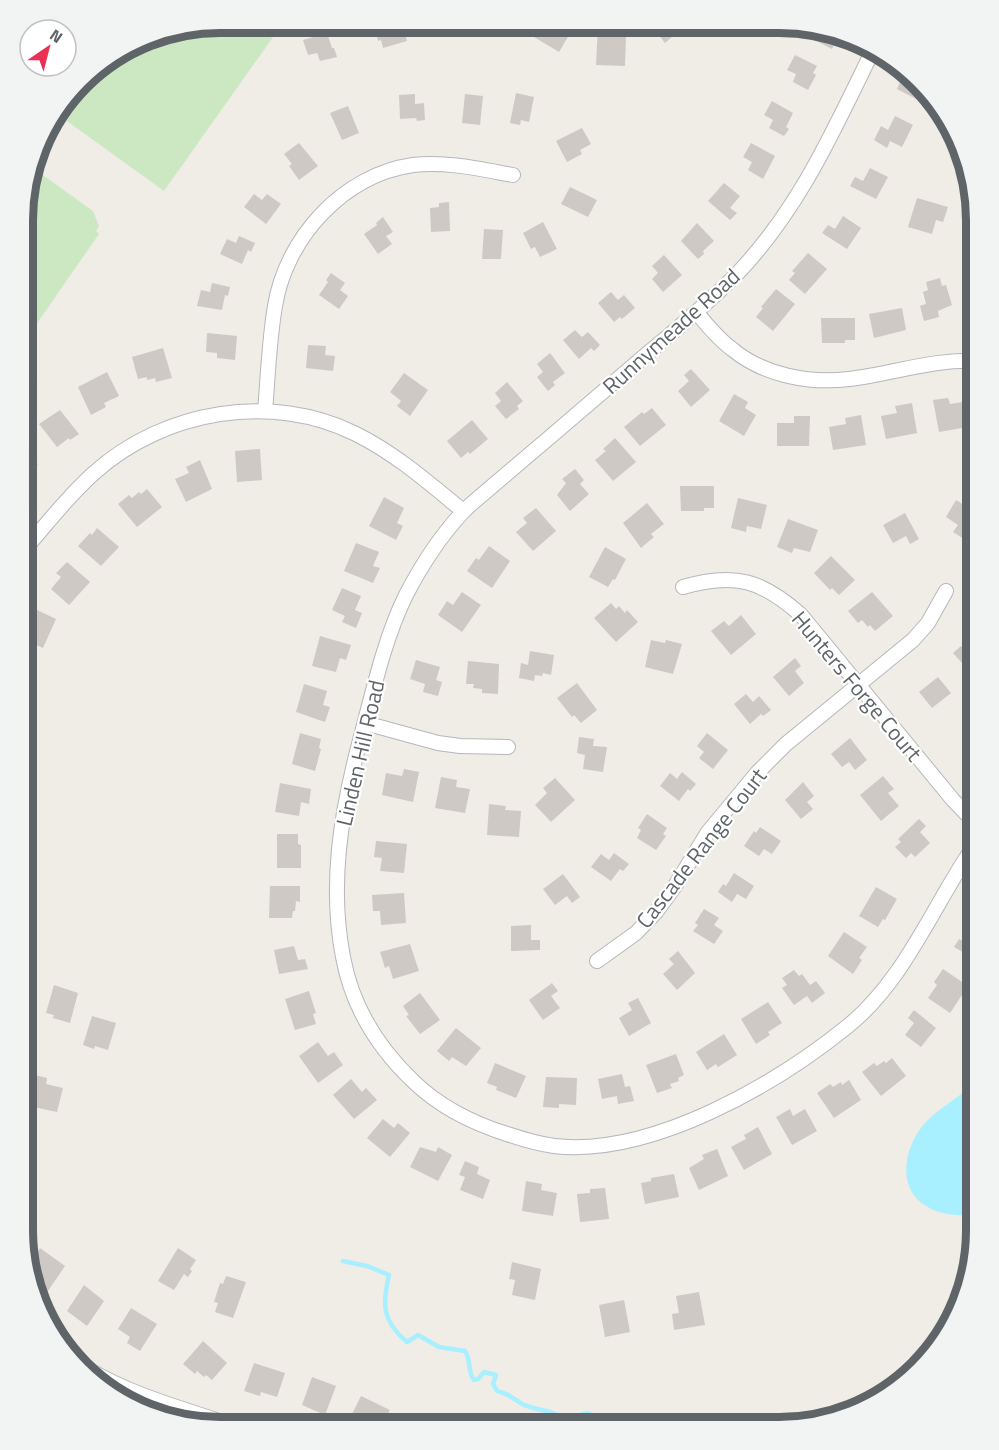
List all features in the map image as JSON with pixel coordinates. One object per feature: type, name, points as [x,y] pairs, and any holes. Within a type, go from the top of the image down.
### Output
[{"type":"street","name":"Runnymeade Road","points":[[463,511],[697,312],[737,274],[771,234],[820,159],[870,56]]},
{"type":"street","points":[[265,411],[275,305],[283,275],[296,247],[315,221],[340,197],[363,181],[389,170],[415,165],[448,164],[513,175]]},
{"type":"street","points":[[697,312],[713,333],[733,351],[779,374],[800,379],[849,379],[924,364],[955,360],[966,361]]},
{"type":"street","points":[[33,540],[94,473],[127,448],[162,429],[200,417],[234,411],[291,414],[328,422],[356,434],[387,451],[463,511]]},
{"type":"street","name":"Linden Hill Road","points":[[463,511],[419,573],[404,599],[383,659],[347,790],[337,868],[338,917],[343,959],[354,998],[372,1033],[390,1057],[427,1095],[455,1113],[482,1126],[555,1146],[589,1146],[620,1142],[660,1131],[709,1113],[758,1088],[851,1024],[883,991],[908,956],[966,858]]},
{"type":"street","name":"Hunters Forge Court","points":[[683,587],[705,580],[727,579],[749,582],[785,601],[801,615],[966,814]]},
{"type":"street","name":"Cascade Range Court","points":[[597,961],[636,933],[656,912],[708,832],[757,772],[786,744],[913,640],[928,623],[946,591]]},
{"type":"street","points":[[365,723],[460,746],[508,747]]},
{"type":"street","points":[[109,1381],[137,1393],[204,1416]]},
{"type":"green space","points":[[207,33],[276,33],[164,191],[64,119],[79,97],[97,79],[116,64],[148,47],[171,39]]},
{"type":"green space","points":[[39,172],[93,211],[99,226],[96,231],[99,234],[33,329],[33,220]]},
{"type":"water","points":[[966,1089],[966,1215],[944,1213],[926,1206],[911,1190],[906,1170],[910,1148],[921,1128]]},
{"type":"building","points":[[327,33],[337,57],[320,61],[317,53],[308,55],[303,40]]},
{"type":"building","points":[[376,33],[405,33],[407,41],[383,48],[381,40],[378,41]]},
{"type":"building","points":[[536,33],[570,33],[559,52],[534,37]]},
{"type":"building","points":[[598,33],[626,36],[625,66],[596,65]]},
{"type":"building","points":[[657,33],[677,33],[665,43]]},
{"type":"building","points":[[807,36],[828,39],[836,42],[832,49]]},
{"type":"building","points":[[795,55],[817,66],[813,73],[816,75],[808,90],[793,82],[796,74],[787,70]]},
{"type":"building","points":[[901,80],[920,97],[922,102],[897,89]]},
{"type":"building","points":[[516,93],[534,97],[529,122],[521,120],[520,125],[510,123]]},
{"type":"building","points":[[415,94],[415,104],[424,103],[425,120],[400,119],[399,95]]},
{"type":"building","points":[[465,94],[483,96],[480,125],[462,123]]},
{"type":"building","points":[[772,101],[793,113],[786,127],[789,129],[784,136],[769,128],[773,120],[764,115]]},
{"type":"building","points":[[348,106],[359,133],[342,140],[330,113]]},
{"type":"building","points":[[895,116],[913,125],[902,147],[890,141],[887,148],[874,140],[881,126],[888,130]]},
{"type":"building","points":[[582,128],[591,144],[580,150],[582,154],[567,162],[556,141]]},
{"type":"building","points":[[299,143],[318,166],[299,180],[289,166],[292,164],[284,154]]},
{"type":"building","points":[[751,143],[775,156],[763,179],[748,170],[752,162],[743,157]]},
{"type":"building","points":[[870,168],[888,177],[876,199],[850,186],[855,177],[863,181]]},
{"type":"building","points":[[724,183],[740,196],[730,208],[737,213],[730,220],[708,201]]},
{"type":"building","points":[[570,187],[597,200],[588,217],[561,204]]},
{"type":"building","points":[[254,194],[262,200],[267,194],[281,204],[266,224],[244,207]]},
{"type":"building","points":[[917,198],[948,207],[943,222],[936,220],[932,234],[908,227]]},
{"type":"building","points":[[449,202],[450,231],[431,232],[430,208],[439,207],[439,203]]},
{"type":"building","points":[[843,216],[861,228],[847,249],[822,233],[828,225],[835,229]]},
{"type":"building","points":[[383,217],[393,232],[386,236],[392,244],[378,254],[364,234],[377,225],[376,223]]},
{"type":"building","points":[[543,222],[557,249],[540,257],[535,247],[531,249],[523,233]]},
{"type":"building","points":[[697,223],[714,241],[698,259],[681,241]]},
{"type":"building","points":[[484,229],[503,230],[501,259],[482,259]]},
{"type":"building","points":[[239,236],[255,243],[251,252],[248,250],[242,264],[220,254],[227,239],[236,243]]},
{"type":"building","points":[[808,253],[827,269],[805,294],[789,280],[795,273],[792,271]]},
{"type":"building","points":[[664,255],[682,275],[663,292],[652,279],[658,273],[652,266]]},
{"type":"building","points":[[331,273],[345,283],[340,290],[348,296],[339,309],[319,295]]},
{"type":"building","points":[[940,278],[942,286],[946,285],[952,305],[938,311],[939,317],[924,321],[920,306],[926,304],[923,292],[928,290],[926,282]]},
{"type":"building","points":[[212,283],[230,287],[228,296],[225,295],[222,310],[197,306],[201,290],[210,292]]},
{"type":"building","points":[[776,289],[795,304],[773,331],[756,317]]},
{"type":"building","points":[[611,292],[618,300],[624,295],[635,308],[622,319],[620,317],[614,322],[598,303]]},
{"type":"building","points":[[902,308],[906,330],[874,338],[869,314]]},
{"type":"building","points":[[821,318],[855,318],[855,340],[845,340],[845,343],[822,343]]},
{"type":"building","points":[[575,330],[582,337],[588,332],[600,345],[594,351],[591,348],[579,359],[563,340]]},
{"type":"building","points":[[207,333],[237,336],[235,360],[217,358],[217,353],[206,352]]},
{"type":"building","points":[[308,345],[326,346],[325,355],[335,356],[333,371],[306,368]]},
{"type":"building","points":[[163,348],[172,378],[156,382],[155,378],[138,379],[132,357]]},
{"type":"building","points":[[550,353],[565,373],[553,382],[555,385],[548,391],[537,377],[543,372],[537,364]]},
{"type":"building","points":[[691,369],[710,390],[691,407],[678,391],[689,381],[684,375]]},
{"type":"building","points":[[107,372],[119,396],[104,403],[106,407],[91,415],[78,387]]},
{"type":"building","points":[[404,373],[428,390],[410,416],[397,406],[401,401],[390,392]]},
{"type":"building","points":[[507,382],[523,401],[517,406],[519,409],[506,419],[495,406],[501,401],[495,393]]},
{"type":"building","points":[[734,394],[748,402],[745,408],[756,415],[744,436],[719,421]]},
{"type":"building","points":[[948,398],[950,404],[963,402],[966,427],[939,432],[933,400]]},
{"type":"building","points":[[912,403],[917,433],[886,439],[881,416],[897,413],[895,406]]},
{"type":"building","points":[[652,408],[666,425],[640,446],[624,427],[642,412],[644,414]]},
{"type":"building","points":[[60,410],[79,434],[57,447],[39,424]]},
{"type":"building","points":[[861,415],[866,445],[833,450],[829,427],[846,424],[845,418]]},
{"type":"building","points":[[794,416],[810,416],[809,446],[777,446],[777,423],[794,423]]},
{"type":"building","points":[[472,420],[488,439],[470,454],[468,452],[461,458],[447,441]]},
{"type":"building","points":[[615,438],[636,462],[613,481],[595,460],[606,451],[603,449]]},
{"type":"building","points":[[260,449],[262,480],[237,482],[235,451]]},
{"type":"building","points":[[33,460],[38,464],[33,470]]},
{"type":"building","points":[[200,460],[212,489],[186,502],[175,479],[189,473],[186,467]]},
{"type":"building","points":[[575,469],[584,480],[580,484],[589,494],[570,511],[557,495],[566,483],[562,479]]},
{"type":"building","points":[[680,486],[714,486],[714,508],[704,508],[704,511],[681,511]]},
{"type":"building","points":[[147,489],[162,507],[137,527],[118,504],[129,495],[132,498]]},
{"type":"building","points":[[384,497],[404,508],[397,523],[403,526],[396,540],[369,526]]},
{"type":"building","points":[[738,498],[767,505],[761,529],[747,526],[746,532],[731,528]]},
{"type":"building","points":[[956,500],[966,506],[966,540],[953,532],[958,525],[946,517]]},
{"type":"building","points":[[647,503],[664,524],[651,534],[654,537],[641,548],[623,523]]},
{"type":"building","points":[[536,508],[556,531],[533,551],[516,532],[527,523],[523,518]]},
{"type":"building","points":[[905,513],[919,539],[910,544],[906,536],[893,543],[883,525]]},
{"type":"building","points":[[788,519],[818,530],[810,552],[794,548],[792,553],[777,547]]},
{"type":"building","points":[[97,528],[119,547],[101,566],[78,546]]},
{"type":"building","points":[[356,543],[379,552],[373,566],[380,568],[373,583],[344,571]]},
{"type":"building","points":[[489,546],[510,561],[492,588],[467,571],[476,558],[479,560]]},
{"type":"building","points":[[605,547],[626,559],[615,580],[613,579],[608,587],[589,577]]},
{"type":"building","points":[[831,556],[855,580],[839,595],[832,588],[830,590],[814,573]]},
{"type":"building","points":[[67,562],[90,582],[69,605],[51,589],[61,577],[56,573]]},
{"type":"building","points":[[342,588],[361,596],[355,610],[362,613],[356,628],[342,622],[345,616],[332,610]]},
{"type":"building","points":[[462,592],[481,605],[462,632],[438,615],[447,601],[453,605]]},
{"type":"building","points":[[872,592],[893,616],[875,631],[862,620],[858,623],[848,611]]},
{"type":"building","points":[[611,603],[616,609],[619,606],[625,613],[627,610],[638,622],[616,642],[594,618]]},
{"type":"building","points":[[35,609],[56,619],[43,648],[33,644]]},
{"type":"building","points":[[741,615],[756,634],[731,655],[711,631],[724,621],[729,626]]},
{"type":"building","points":[[320,636],[351,645],[346,660],[340,658],[336,672],[312,666]]},
{"type":"building","points":[[651,640],[665,643],[666,640],[682,644],[673,674],[645,667]]},
{"type":"building","points":[[961,646],[966,651],[966,667],[953,653]]},
{"type":"building","points":[[530,651],[554,655],[551,675],[543,673],[542,676],[535,675],[534,681],[519,678],[521,663],[528,665]]},
{"type":"building","points":[[795,658],[801,666],[795,671],[804,683],[789,696],[773,677]]},
{"type":"building","points":[[416,660],[440,667],[436,680],[442,682],[438,696],[423,692],[425,684],[410,679]]},
{"type":"building","points":[[468,661],[499,664],[498,694],[482,693],[482,689],[473,688],[474,684],[466,684]]},
{"type":"building","points":[[938,677],[951,693],[932,708],[919,692]]},
{"type":"building","points":[[577,683],[597,710],[581,723],[574,715],[572,717],[557,698]]},
{"type":"building","points":[[304,684],[327,691],[323,705],[330,707],[325,722],[296,712]]},
{"type":"building","points":[[746,694],[753,702],[759,696],[771,710],[763,716],[761,714],[750,724],[734,704]]},
{"type":"building","points":[[300,733],[321,739],[319,748],[321,749],[315,771],[292,764]]},
{"type":"building","points":[[707,733],[728,750],[713,769],[699,758],[704,752],[697,746]]},
{"type":"building","points":[[579,737],[594,739],[593,746],[607,747],[603,772],[583,769],[585,755],[577,753]]},
{"type":"building","points":[[850,738],[867,760],[855,770],[849,762],[842,767],[831,754]]},
{"type":"building","points":[[404,769],[419,772],[413,802],[382,795],[386,773],[402,776]]},
{"type":"building","points":[[682,772],[696,784],[690,791],[688,789],[679,801],[660,786],[670,773],[677,779]]},
{"type":"building","points":[[883,776],[894,789],[888,793],[899,806],[881,821],[860,795]]},
{"type":"building","points":[[441,777],[457,780],[456,787],[470,789],[465,813],[435,808]]},
{"type":"building","points":[[555,778],[575,800],[551,822],[535,805],[547,793],[543,788]]},
{"type":"building","points":[[803,782],[814,796],[807,802],[813,809],[801,819],[785,800]]},
{"type":"building","points":[[280,783],[311,789],[309,804],[301,802],[299,816],[275,812]]},
{"type":"building","points":[[489,804],[506,806],[505,810],[521,811],[519,837],[487,835]]},
{"type":"building","points":[[647,814],[667,828],[663,834],[666,836],[656,850],[637,838],[641,830],[638,828]]},
{"type":"building","points":[[919,819],[926,826],[920,832],[930,843],[915,857],[911,853],[906,858],[895,847],[901,842],[898,839]]},
{"type":"building","points":[[760,827],[781,841],[772,854],[764,849],[759,856],[744,846],[754,831],[756,833]]},
{"type":"building","points":[[277,834],[298,834],[298,844],[301,845],[301,868],[277,868]]},
{"type":"building","points":[[376,841],[407,844],[404,873],[380,871],[382,858],[374,857]]},
{"type":"building","points":[[614,853],[629,864],[623,871],[620,869],[611,881],[591,867],[601,854],[609,860]]},
{"type":"building","points":[[734,873],[754,886],[746,899],[737,894],[732,902],[718,892],[723,884],[726,886]]},
{"type":"building","points":[[563,874],[580,897],[572,903],[567,896],[555,905],[543,889]]},
{"type":"building","points":[[270,886],[300,886],[300,902],[296,901],[292,918],[269,918]]},
{"type":"building","points":[[876,887],[897,899],[885,920],[883,919],[878,927],[859,916]]},
{"type":"building","points":[[404,893],[406,923],[381,925],[380,911],[373,911],[372,895]]},
{"type":"building","points":[[704,909],[719,918],[714,925],[723,931],[714,944],[693,931]]},
{"type":"building","points":[[531,925],[531,940],[540,940],[540,950],[511,951],[511,926]]},
{"type":"building","points":[[844,932],[867,947],[859,958],[862,960],[853,974],[828,956]]},
{"type":"building","points":[[959,939],[966,942],[966,954],[954,947]]},
{"type":"building","points":[[410,944],[419,971],[393,979],[389,966],[385,968],[380,952]]},
{"type":"building","points":[[294,946],[298,960],[305,959],[308,969],[279,974],[274,950]]},
{"type":"building","points":[[678,951],[695,973],[677,990],[663,974],[674,964],[669,959]]},
{"type":"building","points":[[943,969],[966,985],[966,989],[950,1013],[928,998],[937,985],[934,982]]},
{"type":"building","points":[[794,970],[799,976],[802,974],[810,985],[816,981],[825,993],[812,1003],[807,996],[794,1005],[782,988],[787,985],[782,978]]},
{"type":"building","points":[[552,983],[558,991],[551,996],[560,1008],[543,1020],[529,1000]]},
{"type":"building","points":[[54,985],[78,993],[70,1023],[53,1018],[54,1015],[46,1013]]},
{"type":"building","points":[[309,991],[316,1013],[313,1014],[316,1024],[295,1030],[285,999]]},
{"type":"building","points":[[420,993],[440,1020],[420,1034],[406,1016],[409,1015],[403,1006]]},
{"type":"building","points":[[638,998],[651,1023],[629,1036],[619,1018],[632,1010],[628,1003]]},
{"type":"building","points":[[768,1002],[782,1023],[756,1044],[741,1019]]},
{"type":"building","points":[[914,1010],[936,1028],[921,1047],[905,1035],[914,1023],[908,1018]]},
{"type":"building","points":[[92,1016],[116,1023],[108,1050],[83,1045]]},
{"type":"building","points":[[456,1028],[481,1048],[466,1066],[452,1057],[449,1061],[437,1051]]},
{"type":"building","points":[[724,1034],[737,1055],[718,1067],[716,1064],[707,1070],[696,1052]]},
{"type":"building","points":[[318,1042],[328,1056],[334,1052],[343,1065],[318,1083],[299,1056]]},
{"type":"building","points":[[676,1054],[684,1075],[678,1078],[679,1081],[670,1084],[672,1088],[657,1093],[646,1065]]},
{"type":"building","points":[[892,1058],[906,1076],[881,1096],[862,1072],[874,1063],[877,1066]]},
{"type":"building","points":[[495,1063],[526,1076],[516,1098],[496,1090],[497,1087],[487,1083]]},
{"type":"building","points":[[622,1074],[625,1087],[630,1086],[634,1101],[618,1104],[617,1096],[602,1099],[598,1079]]},
{"type":"building","points":[[35,1075],[47,1078],[46,1084],[63,1088],[57,1112],[33,1107]]},
{"type":"building","points":[[546,1077],[577,1078],[576,1105],[559,1104],[559,1108],[543,1107]]},
{"type":"building","points":[[351,1079],[362,1092],[366,1088],[377,1100],[354,1119],[333,1095]]},
{"type":"building","points":[[849,1080],[861,1100],[834,1118],[817,1093],[830,1084],[833,1087]]},
{"type":"building","points":[[790,1109],[793,1116],[805,1109],[817,1131],[792,1145],[776,1117]]},
{"type":"building","points":[[383,1119],[394,1128],[398,1123],[410,1133],[390,1157],[367,1138]]},
{"type":"building","points":[[758,1127],[772,1154],[744,1170],[731,1147],[746,1139],[744,1135]]},
{"type":"building","points":[[420,1147],[436,1152],[438,1147],[452,1155],[438,1181],[410,1167]]},
{"type":"building","points":[[717,1149],[728,1176],[699,1190],[689,1168],[704,1159],[702,1155]]},
{"type":"building","points":[[465,1161],[479,1167],[477,1174],[490,1180],[483,1199],[460,1190],[465,1177],[459,1175]]},
{"type":"building","points":[[674,1174],[679,1197],[645,1204],[641,1183],[651,1181],[651,1178]]},
{"type":"building","points":[[526,1181],[542,1184],[541,1190],[557,1193],[553,1216],[522,1211]]},
{"type":"building","points":[[605,1188],[609,1219],[580,1222],[577,1194],[590,1193],[590,1189]]},
{"type":"building","points":[[40,1248],[65,1266],[48,1291],[42,1287],[35,1255]]},
{"type":"building","points":[[178,1248],[196,1260],[188,1277],[184,1274],[174,1290],[158,1281]]},
{"type":"building","points":[[512,1262],[541,1269],[535,1300],[512,1295],[515,1280],[509,1279]]},
{"type":"building","points":[[226,1276],[246,1282],[233,1318],[215,1312],[218,1303],[214,1302],[220,1283],[223,1284]]},
{"type":"building","points":[[84,1285],[104,1301],[87,1326],[67,1311]]},
{"type":"building","points":[[699,1292],[705,1325],[674,1330],[672,1314],[679,1313],[676,1296]]},
{"type":"building","points":[[624,1300],[630,1332],[605,1337],[599,1305]]},
{"type":"building","points":[[131,1308],[157,1324],[140,1351],[127,1343],[130,1337],[118,1329]]},
{"type":"building","points":[[203,1341],[227,1363],[212,1380],[197,1371],[195,1374],[183,1364]]},
{"type":"building","points":[[254,1363],[285,1373],[277,1397],[261,1392],[260,1396],[244,1391]]},
{"type":"building","points":[[312,1377],[336,1386],[325,1415],[302,1405]]},
{"type":"building","points":[[361,1396],[390,1410],[386,1417],[351,1416]]},
{"type":"waterway","points":[[343,1261],[367,1266],[389,1275],[385,1295],[386,1312],[393,1327],[407,1342],[418,1335],[439,1347],[465,1351],[474,1380],[484,1372],[496,1375],[493,1384],[497,1391],[507,1394],[522,1404],[561,1417]]},
{"type":"waterway","points":[[576,1417],[585,1414],[594,1417]]}]
